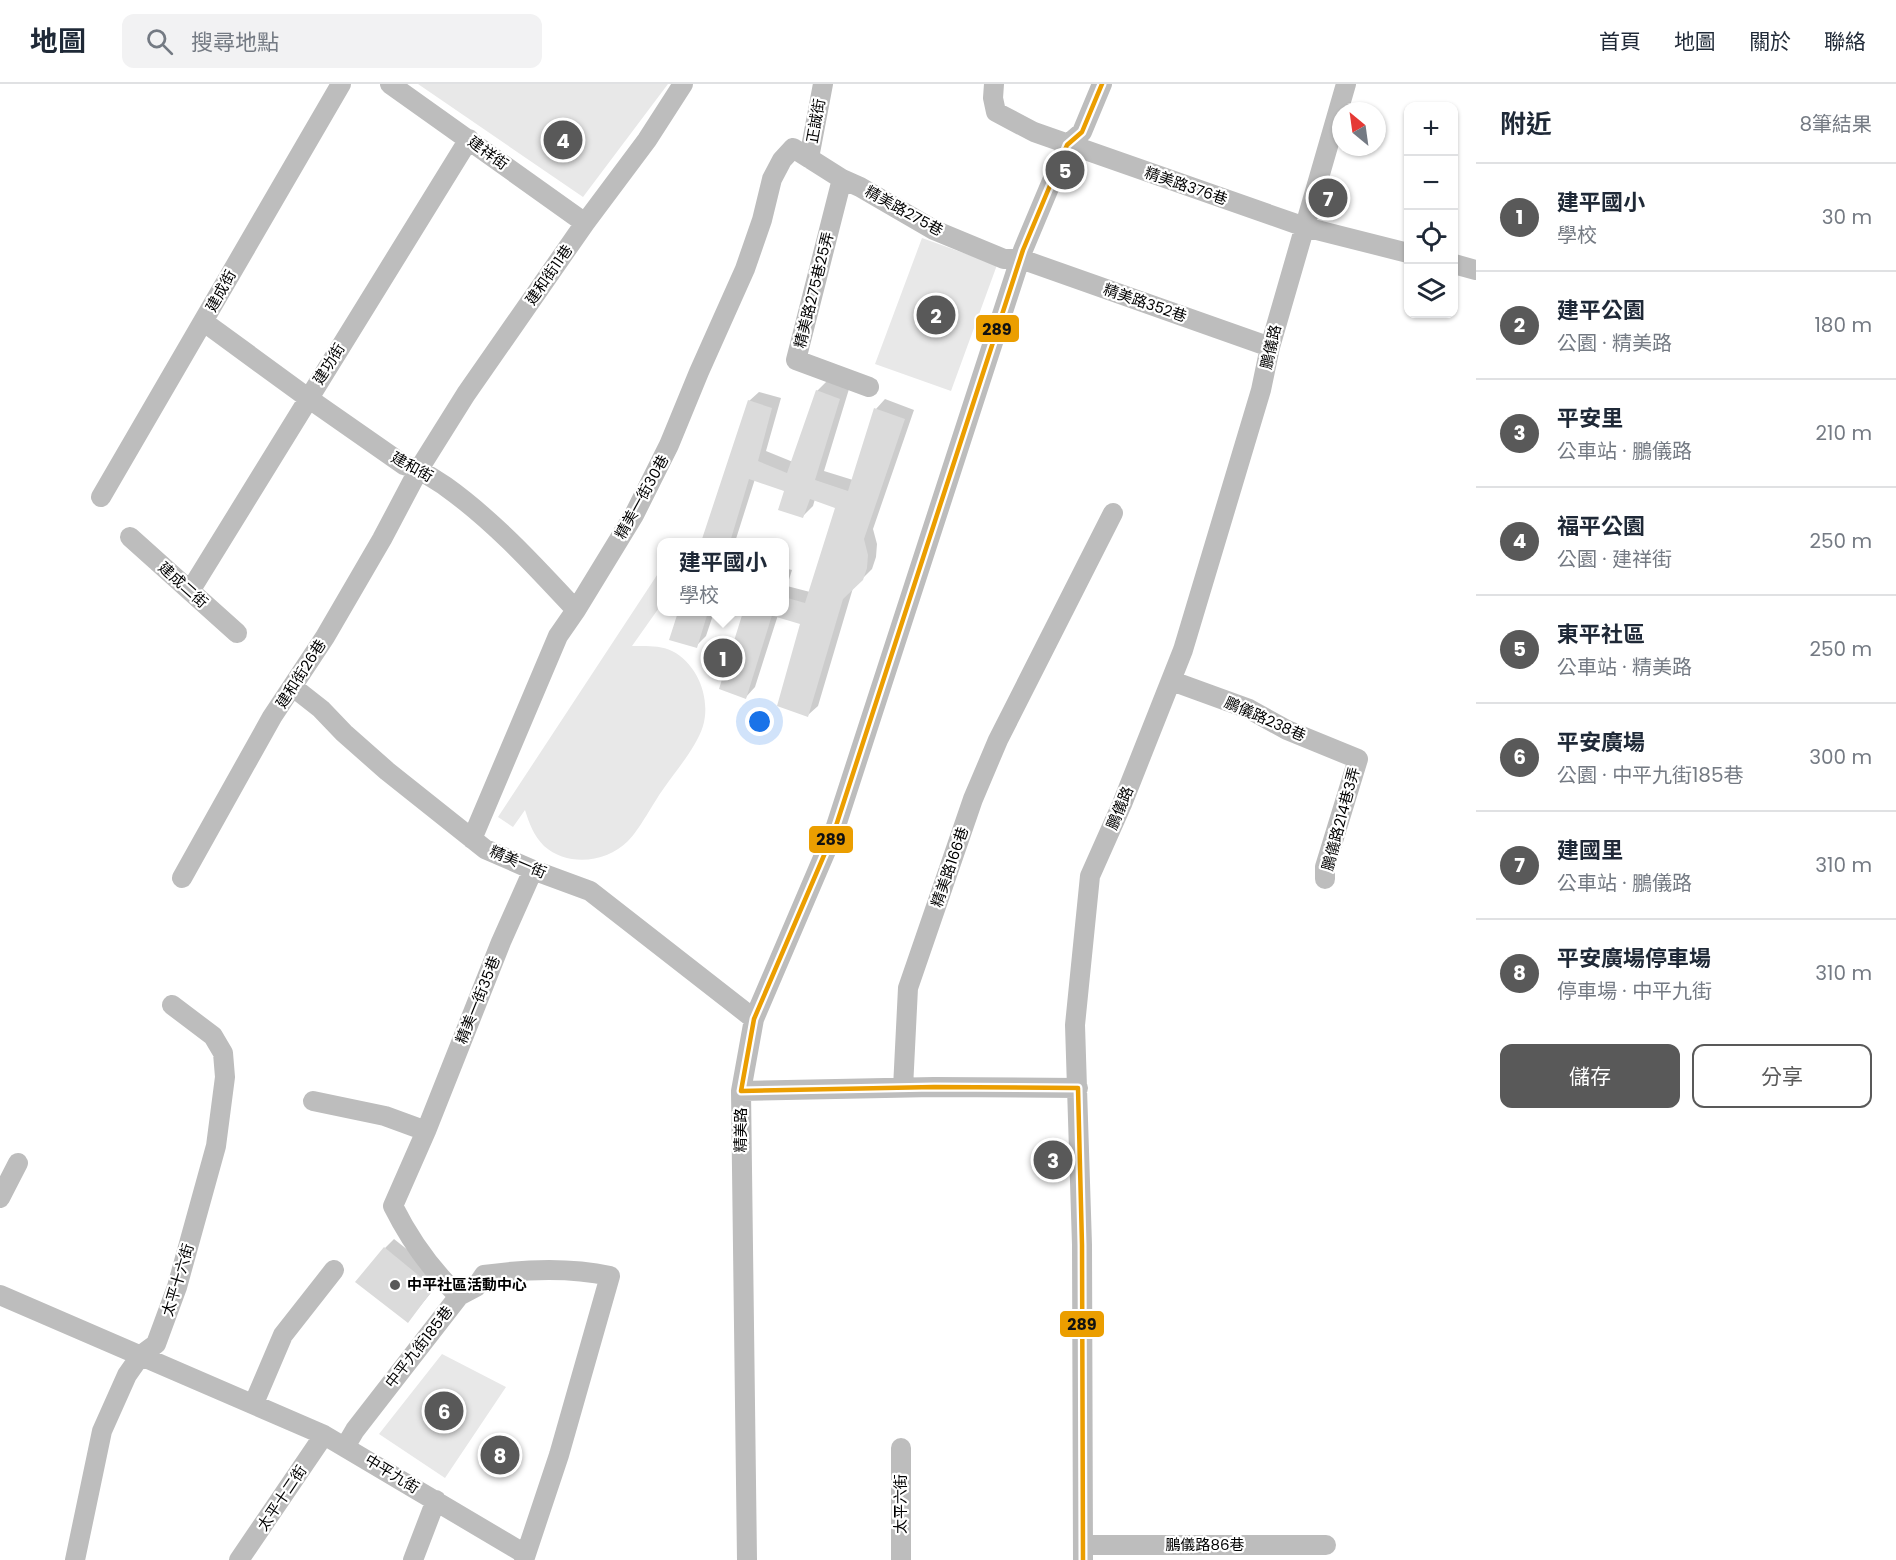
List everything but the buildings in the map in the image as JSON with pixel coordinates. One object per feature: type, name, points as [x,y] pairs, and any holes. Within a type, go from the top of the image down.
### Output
[{"type":"street","name":"建成街","points":[[100,497],[341,84]]},
{"type":"street","name":"建祥街","points":[[390,84],[585,222]]},
{"type":"street","name":"建和街11巷","points":[[419,469],[466,394],[585,222],[647,140],[683,84]]},
{"type":"street","name":"正誠街","points":[[801,153],[823,84]]},
{"type":"street","name":"精美路376巷","points":[[994,84],[993,98],[996,112],[1034,132],[1305,227],[1404,252]]},
{"type":"street","name":"精美路","points":[[747,1560],[741,1091],[754,1019],[834,832],[1021,259],[1067,144],[1082,132],[1102,84]]},
{"type":"street","name":"鵬儀路","points":[[1083,1553],[1082,1245],[1075,1025],[1090,876],[1172,681],[1262,390],[1269,347],[1346,84]]},
{"type":"street","name":"建功街","points":[[190,591],[469,139]]},
{"type":"street","name":"精美路275巷","points":[[801,153],[842,179],[934,230],[1004,259],[1021,259]]},
{"type":"street","name":"精美一街30巷","points":[[472,839],[558,636],[634,515],[669,445],[745,269],[762,220],[772,179],[782,160],[801,153]]},
{"type":"street","name":"精美路275巷25弄","points":[[842,179],[796,360],[869,387]]},
{"type":"street","name":"精美路352巷","points":[[1021,259],[1269,347]]},
{"type":"street","points":[[1458,265],[1476,270]]},
{"type":"street","name":"建和街","points":[[204,321],[404,465],[419,469],[465,501],[521,552],[576,610]]},
{"type":"street","name":"建和街26巷","points":[[182,878],[272,717],[325,638],[419,469]]},
{"type":"street","name":"精美路166巷","points":[[903,1088],[908,988],[973,800],[990,757],[1113,513]]},
{"type":"street","name":"建成二街","points":[[130,537],[237,633]]},
{"type":"street","name":"鵬儀路238巷","points":[[1172,681],[1249,710],[1287,730],[1358,759]]},
{"type":"street","name":"精美一街","points":[[293,687],[321,709],[387,771],[485,849],[590,891],[754,1019]]},
{"type":"street","name":"鵬儀路214巷3弄","points":[[1325,879],[1325,867],[1358,759]]},
{"type":"street","name":"精美一街35巷","points":[[426,1131],[501,942],[533,870]]},
{"type":"street","name":"太平十六街","points":[[75,1560],[102,1431],[127,1375],[141,1355],[156,1344],[177,1287],[216,1146],[225,1077],[223,1053],[213,1036],[172,1005]]},
{"type":"street","points":[[741,1091],[1078,1088]]},
{"type":"street","points":[[312,1101],[385,1116],[426,1131]]},
{"type":"street","name":"中平九街185巷","points":[[345,1447],[355,1430],[459,1296],[441,1280],[401,1222],[393,1206],[426,1131]]},
{"type":"street","points":[[0,1198],[18,1163]]},
{"type":"street","points":[[254,1403],[283,1335],[334,1270]]},
{"type":"street","name":"中平九街","points":[[0,1295],[324,1435],[436,1500],[524,1557],[559,1455],[610,1276],[590,1272],[515,1271],[484,1275],[476,1287],[459,1296]]},
{"type":"street","name":"太平十二街","points":[[239,1560],[324,1435]]},
{"type":"street","name":"太平六街","points":[[901,1448],[901,1560]]},
{"type":"street","points":[[413,1560],[436,1500]]},
{"type":"street","name":"鵬儀路86巷","points":[[1083,1553],[1326,1545]]},
{"type":"shaded area","points":[[418,84],[668,84],[583,197]]},
{"type":"shaded area","points":[[922,238],[997,265],[951,391],[875,364]]},
{"type":"shaded area","points":[[657,575],[657,611],[632,646],[652,646],[672,651],[689,664],[695,673],[704,694],[705,716],[700,734],[691,750],[628,841],[609,854],[598,858],[575,859],[554,853],[540,842],[525,810],[513,827],[498,817]]},
{"type":"shaded area","points":[[442,1354],[506,1387],[445,1478],[379,1434]]},
{"type":"transit line","name":"289","points":[[741,1091],[754,1019],[834,832],[1023,250],[1067,145],[1082,132],[1102,84]]},
{"type":"transit line","name":"289","points":[[741,1091],[934,1087],[1078,1088]]},
{"type":"transit line","name":"289","points":[[1078,1088],[1082,1245],[1083,1560]]},
{"type":"place","name":"福平公園","points":[[563,140]]},
{"type":"place","name":"東平社區","points":[[1065,170]]},
{"type":"place","name":"建國里","points":[[1328,198]]},
{"type":"place","name":"建平公園","points":[[936,315]]},
{"type":"place","name":"建平國小","points":[[723,658]]},
{"type":"place","name":"平安里","points":[[1053,1160]]},
{"type":"place","name":"中平社區活動中心","points":[[395,1285]]},
{"type":"place","name":"平安廣場","points":[[444,1411]]},
{"type":"place","name":"平安廣場停車場","points":[[500,1455]]}]
